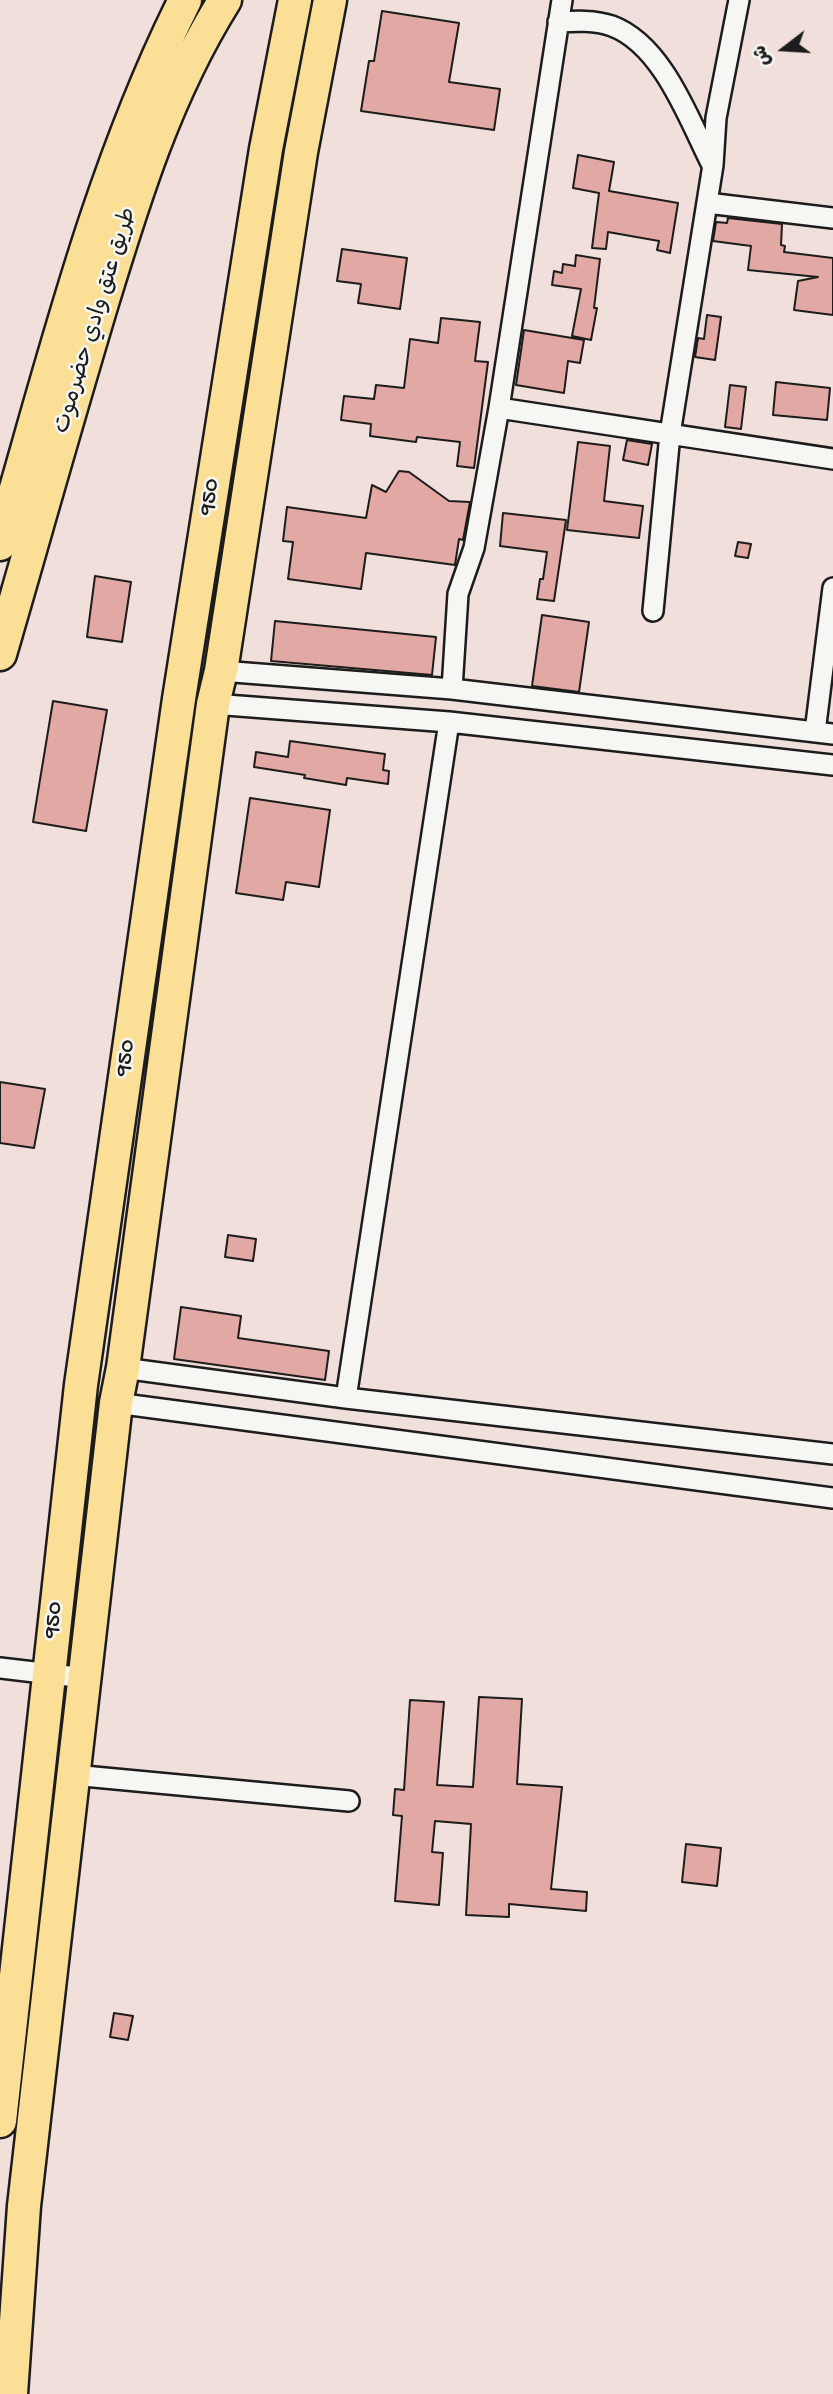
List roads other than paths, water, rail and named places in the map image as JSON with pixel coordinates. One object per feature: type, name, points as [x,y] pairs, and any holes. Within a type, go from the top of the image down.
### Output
[{"type":"main road","name":"طريق عتق وادي حضرموت","points":[[0,544],[101,201],[138,103],[185,0]]},
{"type":"main road","name":"طريق عتق وادي حضرموت","points":[[0,654],[139,182],[177,88],[225,0]]},
{"type":"main road","name":"950","points":[[0,2122],[81,1385],[177,713],[266,149],[295,0]]},
{"type":"main road","name":"950","points":[[7,2387],[24,2206],[116,1403],[123,1368],[213,704],[221,671],[301,152],[330,0]]},
{"type":"main road","points":[[230,379],[265,387]]},
{"type":"street","points":[[452,689],[458,594],[474,548],[499,408],[562,0]]},
{"type":"street","points":[[653,611],[670,434],[713,166],[716,118],[738,0]]},
{"type":"street","points":[[558,22],[588,21],[612,26],[638,40],[664,71],[713,166]]},
{"type":"street","points":[[707,203],[833,218]]},
{"type":"street","points":[[499,408],[833,458]]},
{"type":"street","points":[[221,671],[452,689],[824,733],[833,588]]},
{"type":"street","points":[[213,704],[449,722],[833,765]]},
{"type":"street","points":[[346,1398],[449,722]]},
{"type":"street","points":[[123,1368],[346,1398],[833,1454]]},
{"type":"street","points":[[116,1403],[833,1498]]},
{"type":"street","points":[[0,1668],[85,1678]]},
{"type":"street","points":[[74,1775],[349,1801]]}]
